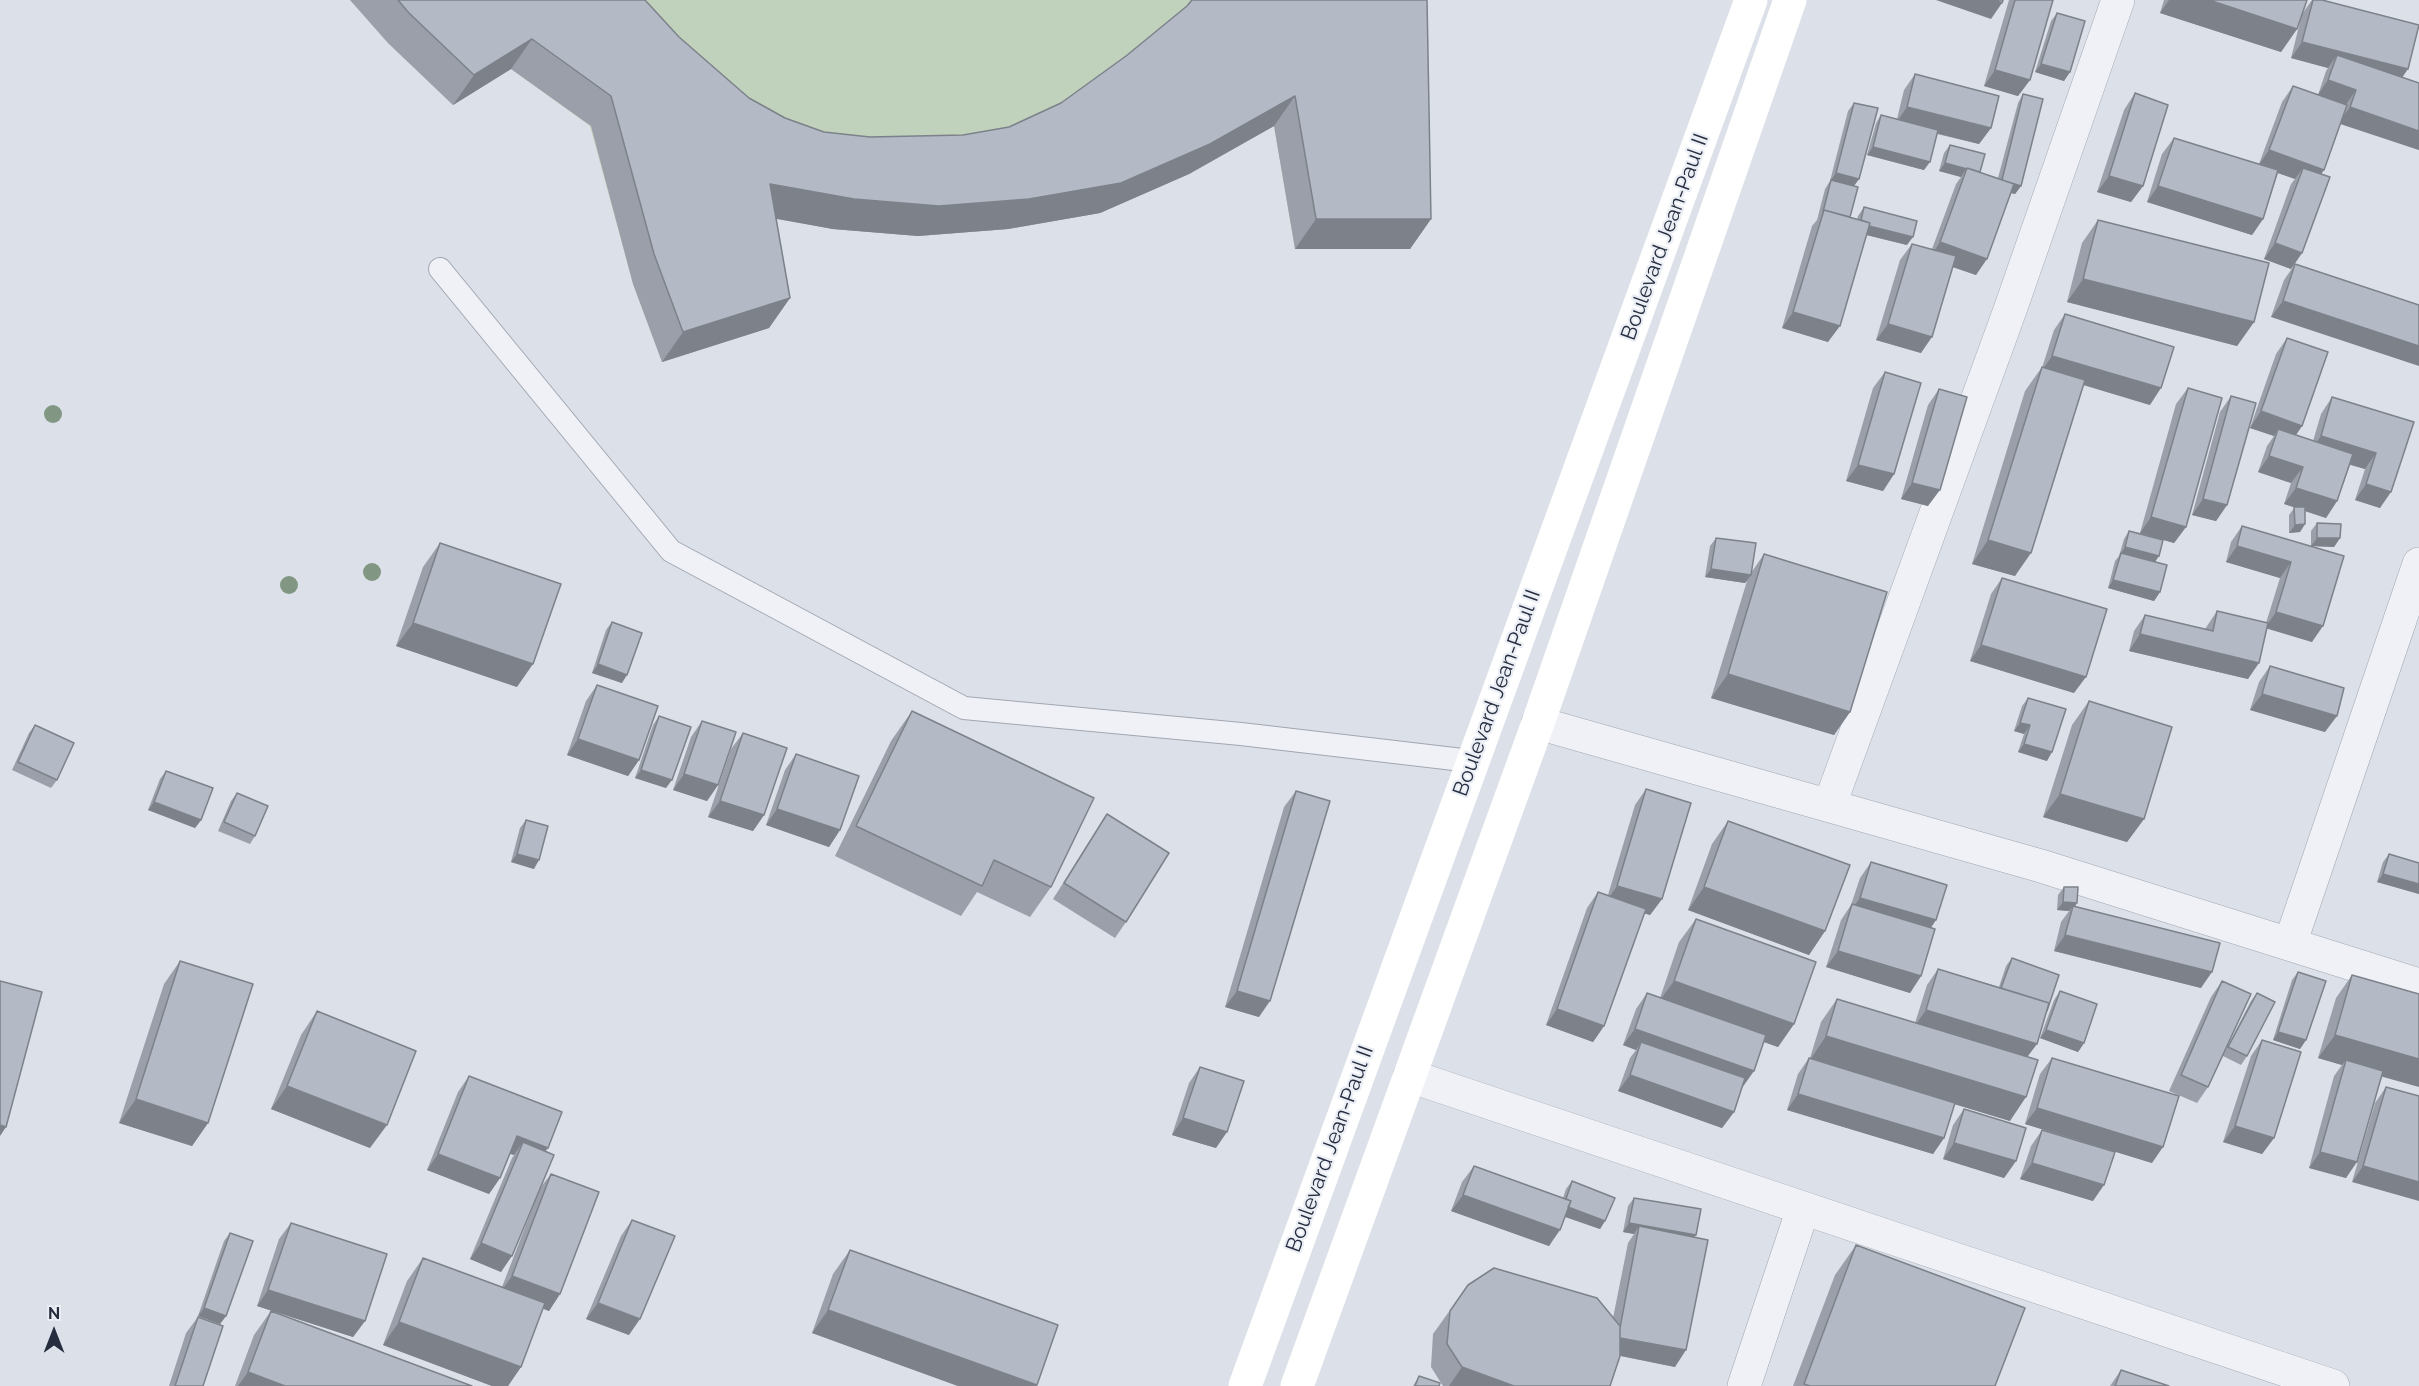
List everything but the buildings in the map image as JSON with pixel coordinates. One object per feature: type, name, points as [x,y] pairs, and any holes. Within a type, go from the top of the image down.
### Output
[{"type":"main road","name":"Boulevard Jean-Paul II","points":[[1245,1386],[1751,0]]},
{"type":"main road","name":"Boulevard Jean-Paul II","points":[[1297,1386],[1538,723],[1790,0]]},
{"type":"street","points":[[1830,804],[2010,310],[2118,0]]},
{"type":"street","points":[[2290,944],[2419,564]]},
{"type":"street","points":[[1538,723],[1830,804],[2041,866],[2419,985]]},
{"type":"street","points":[[1410,1076],[2333,1386]]},
{"type":"street","points":[[1744,1386],[1803,1209]]},
{"type":"lane","points":[[440,269],[671,551],[964,708],[1241,734],[1472,761]]},
{"type":"green space","points":[[350,0],[1406,0],[1410,249],[1295,249],[1274,126],[1189,174],[1100,213],[1008,229],[918,236],[833,229],[750,214],[662,362],[633,284],[590,126],[511,69],[453,105],[388,43]]}]
